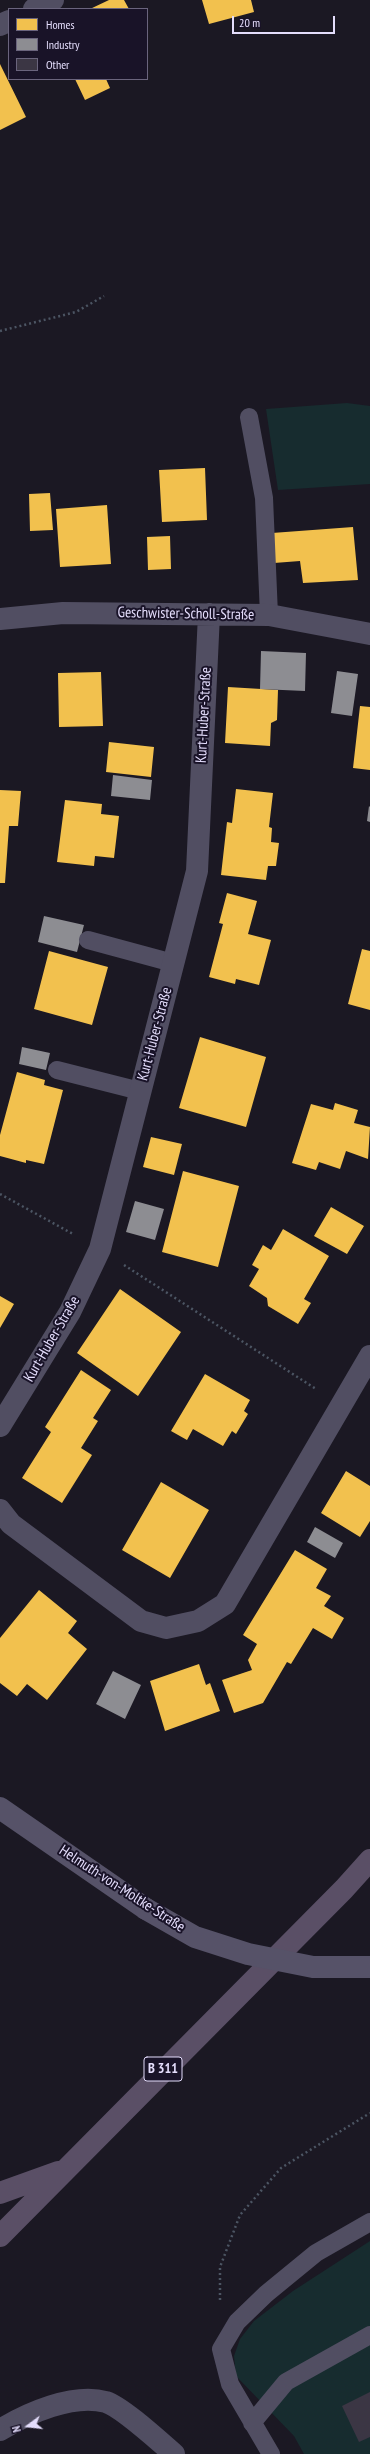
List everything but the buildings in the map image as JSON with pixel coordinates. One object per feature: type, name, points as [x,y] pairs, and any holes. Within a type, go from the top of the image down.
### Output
[{"type":"main road","name":"B 311","points":[[0,2236],[62,2171],[344,1889],[370,1860]]},
{"type":"main road","points":[[0,2193],[62,2171]]},
{"type":"street","points":[[36,8],[53,0]]},
{"type":"street","name":"Geschwister-Scholl-Straße","points":[[0,619],[63,613],[269,615],[370,634]]},
{"type":"street","name":"Kurt-Huber-Straße","points":[[0,1426],[70,1312],[100,1249],[197,871],[209,614]]},
{"type":"street","points":[[0,1510],[11,1524],[141,1621],[166,1628],[198,1621],[225,1604],[370,1356]]},
{"type":"street","name":"Helmuth-von-Moltke-Straße","points":[[0,1808],[146,1909],[195,1937],[248,1954],[313,1967],[370,1967]]},
{"type":"street","points":[[0,2430],[20,2418],[71,2400],[107,2402],[142,2426],[174,2454]]},
{"type":"lane","points":[[249,417],[264,498],[269,615]]},
{"type":"lane","points":[[88,940],[173,963]]},
{"type":"lane","points":[[57,1070],[140,1091]]},
{"type":"lane","points":[[271,2454],[230,2384],[222,2349],[237,2322],[266,2294],[316,2254],[370,2222]]},
{"type":"lane","points":[[252,2423],[286,2382],[370,2335]]},
{"type":"path","points":[[0,331],[76,312],[104,296]]},
{"type":"path","points":[[0,1194],[100,1249],[342,1406]]},
{"type":"path","points":[[220,2304],[220,2267],[240,2215],[281,2168],[370,2113]]},
{"type":"green space","points":[[347,403],[370,406],[370,484],[278,490],[266,409]]},
{"type":"green space","points":[[370,2241],[370,2454],[304,2454],[294,2436],[236,2376],[234,2356],[240,2339],[254,2321],[293,2291]]}]
